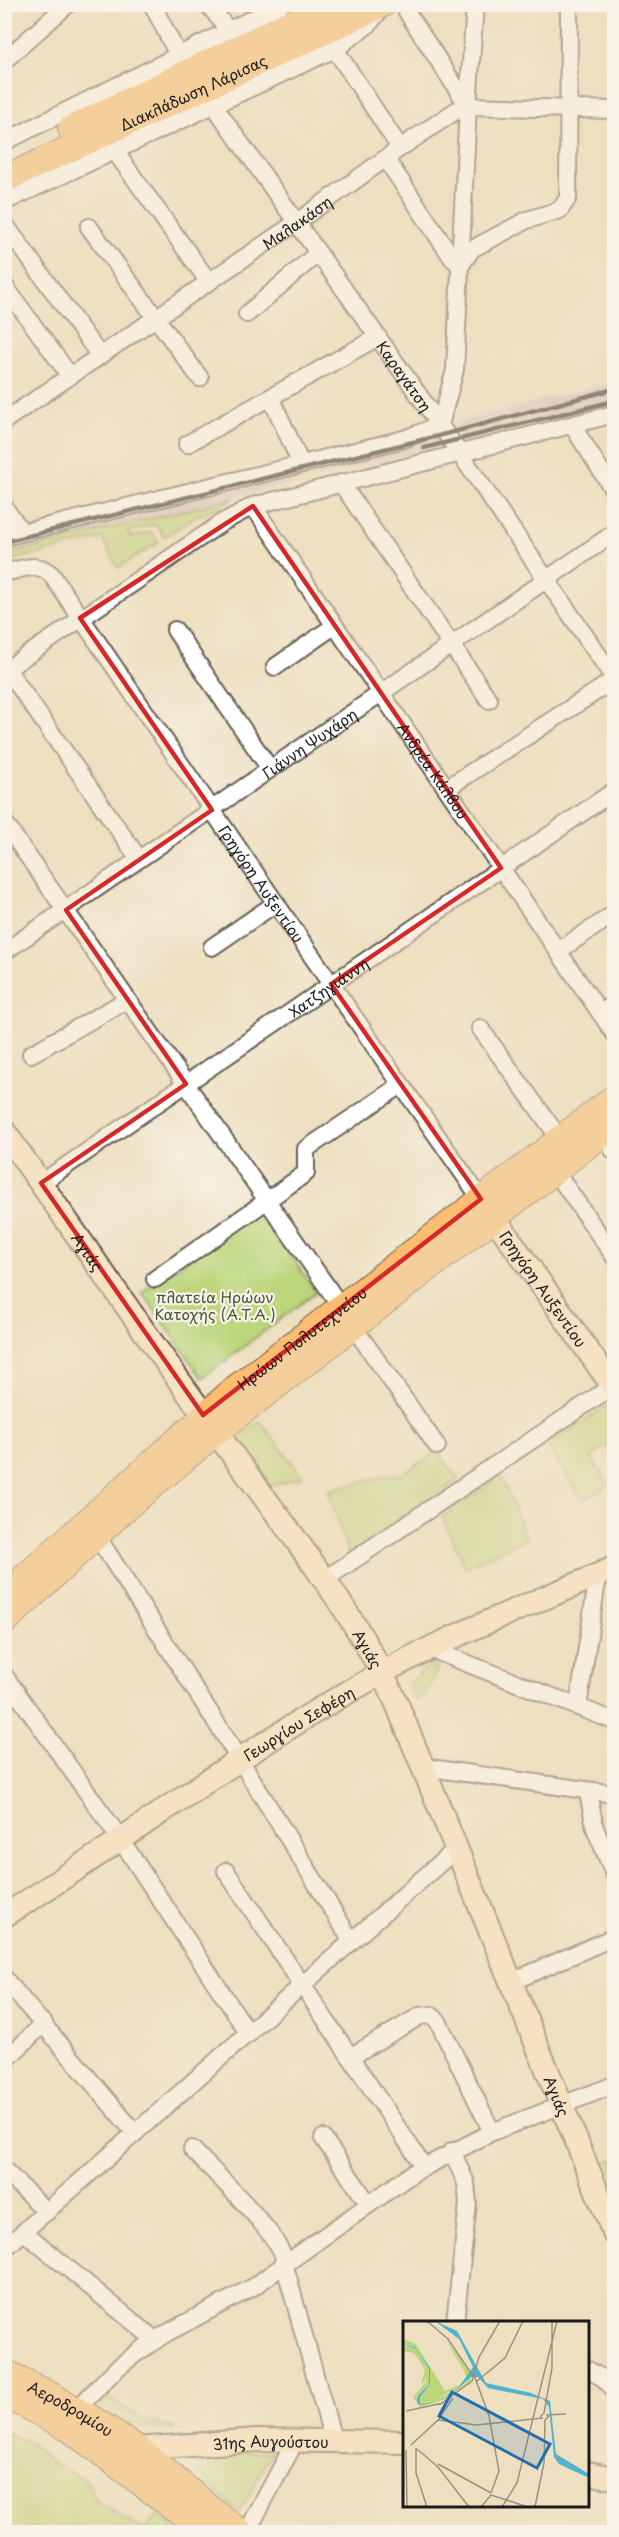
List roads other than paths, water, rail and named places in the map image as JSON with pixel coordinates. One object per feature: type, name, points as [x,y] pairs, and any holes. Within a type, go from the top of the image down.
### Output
[{"type":"main road","name":"Διακλάδωση Λάρισας","points":[[4,160],[331,4]]},
{"type":"main road","name":"Διακλάδωση Λάρισας","points":[[4,179],[384,4]]},
{"type":"main road","name":"Ηρώων Πολυτεχνείου","points":[[4,1596],[209,1423],[488,1208],[560,1139],[615,1098]]},
{"type":"main road","name":"Αγιάς","points":[[4,1131],[209,1423],[324,1580],[382,1673],[615,2233]]},
{"type":"main road","name":"Ηρώων Πολυτεχνείου","points":[[488,1208],[611,1137]]},
{"type":"main road","name":"Γρηγόρη Αυξεντίου","points":[[488,1208],[614,1386]]},
{"type":"main road","name":"Ηρώων Πολυτεχνείου","points":[[4,1622],[97,1536],[209,1423]]},
{"type":"main road","name":"Γεωργίου Σεφέρη","points":[[4,1916],[240,1760],[382,1673],[428,1648],[607,1572]]},
{"type":"main road","name":"Αεροδρομίου","points":[[4,2372],[77,2409],[136,2449],[240,2532]]},
{"type":"main road","name":"Αεροδρομίου","points":[[4,2394],[55,2420],[206,2532]]},
{"type":"main road","name":"31ης Αυγούστου","points":[[136,2449],[257,2440],[403,2442]]},
{"type":"main road","name":"Αεροδρομίου","points":[[102,2454],[136,2449]]},
{"type":"main road","points":[[589,2473],[615,2478]]},
{"type":"street","points":[[4,61],[68,4]]},
{"type":"street","points":[[152,4],[179,57]]},
{"type":"street","points":[[208,4],[229,31]]},
{"type":"street","points":[[4,142],[282,4]]},
{"type":"street","points":[[4,202],[335,49],[368,25],[384,4]]},
{"type":"street","points":[[4,537],[415,436],[440,425],[455,370],[475,13],[470,4]]},
{"type":"street","points":[[461,265],[472,249],[527,220],[560,210],[568,198],[569,10]]},
{"type":"street","points":[[407,12],[468,106]]},
{"type":"street","points":[[335,49],[400,148]]},
{"type":"street","points":[[72,128],[105,93]]},
{"type":"street","points":[[177,98],[213,104]]},
{"type":"street","name":"Καραγάτση","points":[[213,104],[613,671]]},
{"type":"street","points":[[468,106],[615,110]]},
{"type":"street","name":"Μαλακάση","points":[[4,420],[297,222],[400,148],[468,106]]},
{"type":"street","points":[[114,150],[209,282]]},
{"type":"street","points":[[386,159],[453,259],[461,265]]},
{"type":"street","points":[[4,224],[100,356]]},
{"type":"street","points":[[89,227],[200,378]]},
{"type":"street","points":[[247,314],[318,252]]},
{"type":"street","points":[[4,285],[70,376]]},
{"type":"street","points":[[187,444],[378,337]]},
{"type":"street","points":[[271,398],[301,464]]},
{"type":"street","points":[[140,859],[6,670],[223,522],[253,506],[462,455],[615,414]]},
{"type":"street","points":[[572,425],[615,491]]},
{"type":"street","points":[[341,483],[489,700]]},
{"type":"street","name":"Ανδρέα Κάλβου","points":[[253,506],[558,951],[608,1009],[615,1033]]},
{"type":"street","points":[[4,507],[22,532]]},
{"type":"street","name":"Γιάννη Ψυχάρη","points":[[4,952],[615,533]]},
{"type":"street","name":"Γρηγόρη Αυξεντίου","points":[[4,573],[37,566],[44,567],[51,574],[400,1085],[488,1208]]},
{"type":"street","points":[[275,667],[334,626]]},
{"type":"street","points":[[175,630],[270,769]]},
{"type":"street","points":[[447,788],[613,671]]},
{"type":"street","name":"Χατζηγιάννη","points":[[41,1183],[615,791]]},
{"type":"street","points":[[7,832],[66,910],[437,1446]]},
{"type":"street","points":[[212,946],[276,903]]},
{"type":"street","points":[[558,951],[615,914]]},
{"type":"street","points":[[31,1054],[127,1000]]},
{"type":"street","points":[[480,1028],[560,1139]]},
{"type":"street","points":[[155,1279],[306,1173],[306,1149],[400,1085]]},
{"type":"street","points":[[555,1171],[615,1256]]},
{"type":"street","points":[[324,1580],[614,1386]]},
{"type":"street","points":[[97,1536],[240,1760],[351,1940]]},
{"type":"street","points":[[578,1707],[607,1572]]},
{"type":"street","points":[[428,1648],[615,1721]]},
{"type":"street","points":[[4,1674],[11,1697],[121,1840],[249,2034]]},
{"type":"street","points":[[423,1767],[615,1794]]},
{"type":"street","points":[[588,1792],[595,1828],[615,1874]]},
{"type":"street","points":[[4,2249],[249,2034],[351,1940],[456,1850]]},
{"type":"street","points":[[226,1871],[424,2167]]},
{"type":"street","points":[[511,1982],[615,1937]]},
{"type":"street","points":[[4,1978],[135,2133]]},
{"type":"street","points":[[350,2057],[420,2016],[431,2015],[438,2022],[492,2132]]},
{"type":"street","points":[[4,2062],[44,2023]]},
{"type":"street","points":[[77,2409],[116,2368],[155,2340],[239,2295],[368,2203],[424,2167],[492,2132],[615,2085]]},
{"type":"street","points":[[322,2138],[368,2203]]},
{"type":"street","points":[[192,2150],[265,2227],[285,2258],[284,2264],[333,2440]]},
{"type":"street","points":[[452,2151],[466,2183],[468,2203],[455,2321]]},
{"type":"street","points":[[4,2170],[47,2212]]},
{"type":"street","points":[[24,2232],[155,2340]]},
{"type":"street","points":[[589,2371],[603,2378],[615,2389]]},
{"type":"street","points":[[247,2532],[296,2440]]},
{"type":"railway","points":[[4,542],[446,434],[614,389]]},
{"type":"railway","points":[[424,448],[614,401]]},
{"type":"park label","name":"πλατεία Ηρώων Κατοχής (Α.Τ.Α.)","points":[[215,1304]]}]
